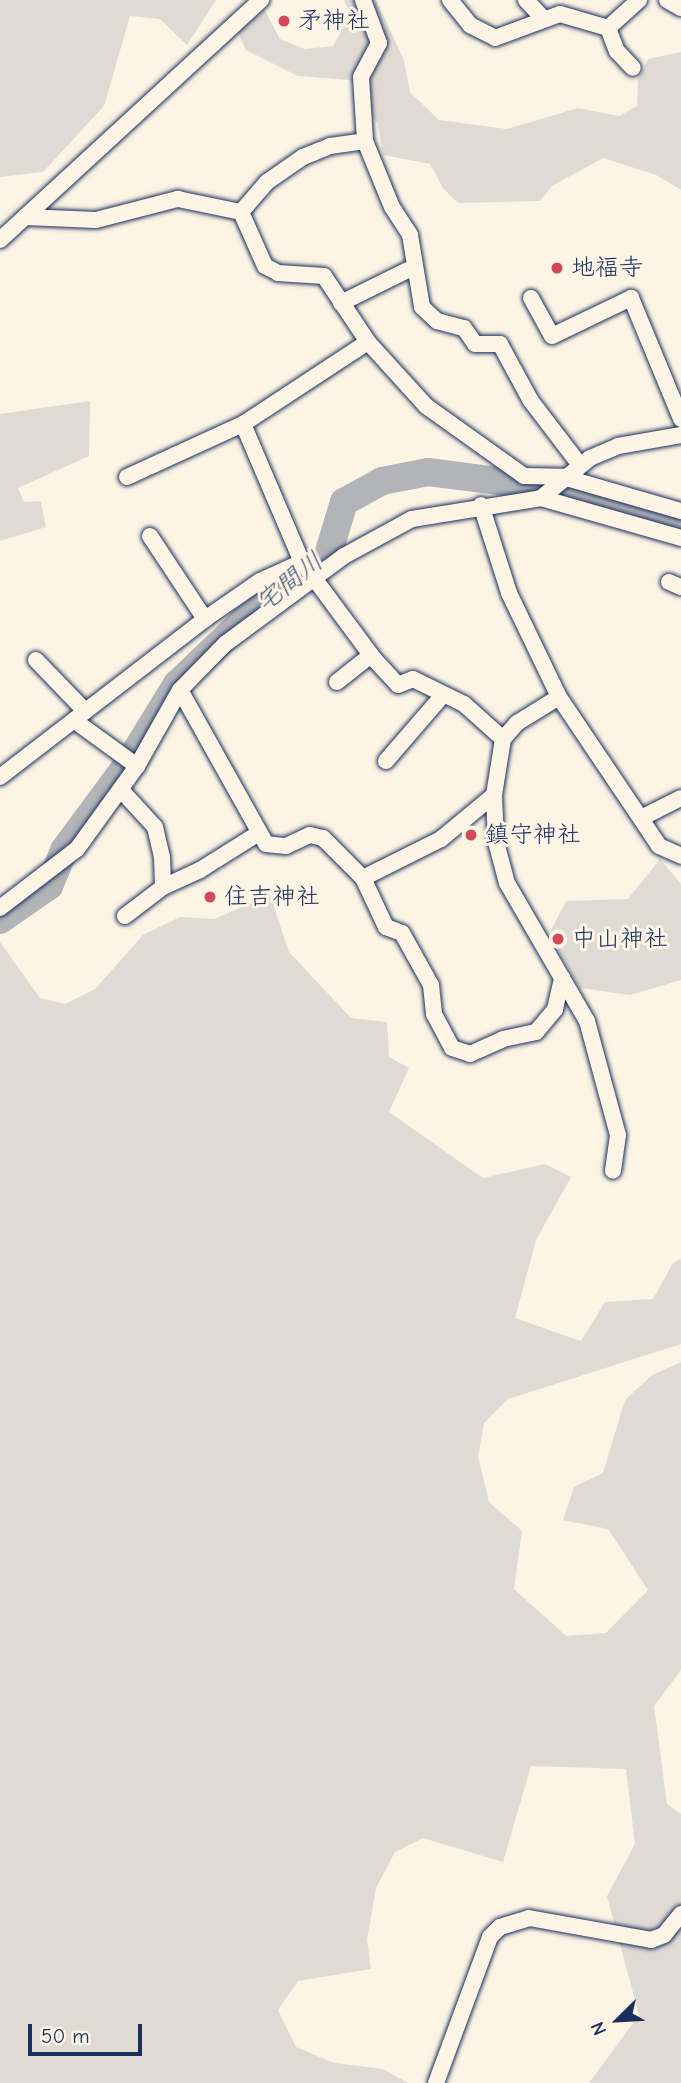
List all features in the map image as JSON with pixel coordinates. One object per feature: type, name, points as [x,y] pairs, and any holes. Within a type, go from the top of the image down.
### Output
[{"type":"street","points":[[0,240],[261,0]]},
{"type":"street","points":[[363,0],[379,43],[361,77],[365,141],[392,207],[403,219],[428,316],[464,328],[475,344],[500,344],[531,401],[580,465]]},
{"type":"street","points":[[450,0],[470,25],[495,38],[560,14],[608,28]]},
{"type":"street","points":[[526,0],[544,19]]},
{"type":"street","points":[[608,28],[639,0]]},
{"type":"street","points":[[667,0],[681,8]]},
{"type":"street","points":[[608,28],[617,51],[633,68]]},
{"type":"street","points":[[241,212],[267,182],[303,157],[330,146],[365,141]]},
{"type":"street","points":[[25,217],[96,220],[178,199],[241,212]]},
{"type":"street","points":[[241,212],[265,266],[278,273],[324,276],[368,341],[426,406],[524,476],[563,477],[681,510]]},
{"type":"street","points":[[341,303],[414,267]]},
{"type":"street","points":[[531,298],[552,336],[631,298],[681,419]]},
{"type":"street","points":[[127,477],[243,424],[368,341]]},
{"type":"street","points":[[243,424],[308,571],[371,655],[398,685],[412,679],[464,705],[503,739]]},
{"type":"street","points":[[541,498],[580,465],[618,446],[681,435]]},
{"type":"street","points":[[0,778],[205,619],[260,580],[308,571],[345,556],[412,519],[481,505],[541,498],[681,538]]},
{"type":"street","points":[[481,505],[509,593],[559,697],[629,804],[643,817],[659,846],[681,856]]},
{"type":"street","points":[[150,536],[205,619]]},
{"type":"street","points":[[0,908],[76,849],[137,766],[180,690],[225,644],[308,571]]},
{"type":"street","points":[[337,682],[371,655]]},
{"type":"street","points":[[36,660],[80,716],[117,754],[137,766]]},
{"type":"street","points":[[180,690],[266,844],[286,846],[310,835],[323,838],[363,878],[386,927],[402,933],[431,985],[434,1014],[453,1048],[470,1054],[503,1039],[536,1032],[555,1009],[562,978]]},
{"type":"street","points":[[386,761],[443,695]]},
{"type":"street","points":[[559,697],[517,723],[503,739],[494,795],[496,842],[508,883],[587,1021],[618,1135],[613,1171]]},
{"type":"street","points":[[121,790],[155,827],[163,887]]},
{"type":"street","points":[[363,878],[441,839],[494,795]]},
{"type":"street","points":[[643,817],[681,798]]},
{"type":"street","points":[[125,916],[163,887],[200,870],[259,833]]},
{"type":"street","points":[[436,2083],[490,1937],[500,1927],[529,1918],[651,1940],[664,1935],[681,1914]]},
{"type":"shaded area","points":[[0,0],[216,0],[187,45],[160,19],[130,16],[104,106],[43,172],[0,177]]},
{"type":"shaded area","points":[[344,0],[376,0],[404,60],[410,92],[439,120],[507,129],[578,108],[619,116],[637,106],[638,79],[648,59],[681,52],[681,190],[656,175],[603,158],[552,186],[540,201],[458,203],[443,188],[430,164],[383,155],[378,124],[350,80],[298,76],[246,50],[238,33],[264,9],[280,39],[305,49],[333,46],[350,15]]},
{"type":"shaded area","points":[[90,401],[89,456],[18,488],[24,502],[41,501],[46,527],[0,541],[0,414]]},
{"type":"shaded area","points":[[660,859],[681,884],[681,980],[630,995],[580,988],[549,934],[566,901],[628,899]]},
{"type":"shaded area","points":[[270,895],[289,952],[351,1018],[387,1022],[389,1057],[409,1068],[389,1112],[483,1178],[545,1164],[571,1177],[536,1240],[515,1318],[581,1341],[605,1302],[653,1299],[673,1263],[681,1259],[681,1344],[508,1399],[484,1423],[478,1457],[489,1502],[522,1531],[514,1589],[566,1636],[606,1633],[648,1590],[608,1529],[563,1520],[574,1487],[603,1473],[625,1400],[652,1375],[681,1362],[681,1670],[654,1706],[667,1804],[681,1814],[681,2083],[589,2083],[639,2015],[607,1896],[635,1844],[626,1769],[531,1766],[503,1862],[423,1838],[395,1852],[376,1888],[367,1939],[371,1969],[298,1981],[278,2010],[296,2047],[334,2063],[383,2069],[408,2083],[0,2083],[0,942],[40,998],[65,1004],[95,989],[143,935],[180,917],[214,919]]},
{"type":"waterway","name":"宅間川","points":[[0,920],[49,886],[64,850],[129,762],[177,684],[243,621],[327,558],[344,502],[382,481],[428,472],[530,485],[681,525]]},
{"type":"place","name":"矛神社","points":[[284,21]]},
{"type":"place","name":"地福寺","points":[[557,268]]},
{"type":"place","name":"鎮守神社","points":[[471,835]]},
{"type":"place","name":"住吉神社","points":[[210,897]]},
{"type":"place","name":"中山神社","points":[[558,939]]}]
